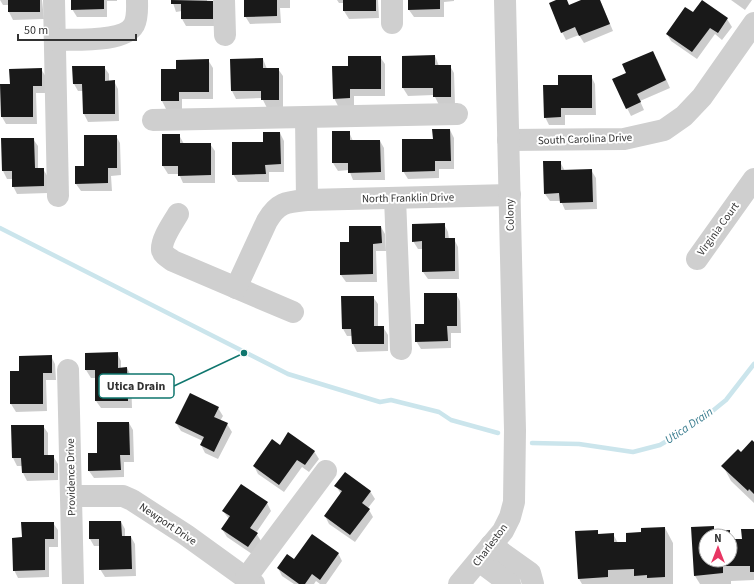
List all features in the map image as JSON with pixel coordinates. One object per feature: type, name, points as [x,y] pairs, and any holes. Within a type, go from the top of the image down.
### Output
[{"type":"street","points":[[54,0],[58,196]]},
{"type":"street","points":[[56,40],[107,38],[126,33],[133,26],[137,15],[137,0]]},
{"type":"street","points":[[224,0],[224,35]]},
{"type":"street","points":[[392,0],[392,23]]},
{"type":"street","name":"Colony","points":[[505,0],[515,430]]},
{"type":"street","name":"South Carolina Drive","points":[[508,140],[624,139],[664,130],[684,116],[702,97],[754,23]]},
{"type":"street","points":[[153,120],[457,114]]},
{"type":"street","points":[[306,117],[307,200]]},
{"type":"street","name":"Virginia Court","points":[[697,259],[754,179]]},
{"type":"street","name":"North Franklin Drive","points":[[236,288],[272,211],[282,203],[307,200],[510,195]]},
{"type":"street","points":[[395,198],[401,349]]},
{"type":"street","points":[[178,214],[163,241],[162,250],[165,255],[173,261],[293,312]]},
{"type":"street","name":"Providence Drive","points":[[68,370],[73,584]]},
{"type":"street","name":"Charleston","points":[[460,584],[502,531],[513,509],[515,430]]},
{"type":"street","points":[[250,581],[326,471]]},
{"type":"street","name":"Newport Drive","points":[[71,496],[123,496],[132,500],[250,581]]},
{"type":"street","points":[[485,553],[510,584]]},
{"type":"street","points":[[485,553],[530,574],[533,584]]},
{"type":"building","points":[[8,0],[40,0],[40,12],[8,12]]},
{"type":"building","points":[[71,0],[104,0],[104,9],[71,10]]},
{"type":"building","points":[[171,0],[213,1],[213,19],[181,19],[181,4],[171,4]]},
{"type":"building","points":[[244,0],[277,0],[277,16],[244,17]]},
{"type":"building","points":[[343,0],[376,0],[376,11],[343,11]]},
{"type":"building","points":[[408,0],[440,0],[440,9],[408,10]]},
{"type":"building","points":[[556,0],[567,0],[569,5],[581,0],[600,0],[610,24],[579,36],[575,27],[561,33],[549,3]]},
{"type":"building","points":[[702,0],[728,18],[718,33],[710,28],[692,52],[666,34],[685,7],[693,12]]},
{"type":"building","points":[[653,51],[666,80],[637,94],[641,102],[626,109],[612,79],[626,73],[622,64]]},
{"type":"building","points":[[435,55],[435,65],[451,65],[451,97],[433,97],[433,88],[402,88],[402,56]]},
{"type":"building","points":[[348,56],[381,56],[381,89],[350,89],[350,98],[333,99],[332,66],[348,66]]},
{"type":"building","points":[[263,58],[263,68],[279,68],[279,100],[261,100],[261,91],[231,91],[230,59]]},
{"type":"building","points":[[209,59],[209,92],[179,92],[179,101],[161,101],[161,69],[176,69],[176,60]]},
{"type":"building","points":[[72,66],[105,66],[105,81],[115,80],[115,114],[83,114],[82,84],[73,84]]},
{"type":"building","points":[[42,68],[42,86],[33,86],[33,117],[1,117],[0,84],[10,84],[9,69]]},
{"type":"building","points":[[558,75],[592,75],[592,108],[561,108],[561,117],[544,118],[543,85],[558,85]]},
{"type":"building","points":[[432,129],[450,129],[451,161],[435,161],[435,171],[402,172],[402,139],[433,139]]},
{"type":"building","points":[[332,131],[350,131],[350,140],[380,140],[381,172],[348,173],[348,163],[332,163]]},
{"type":"building","points":[[263,132],[280,132],[281,164],[265,165],[266,174],[232,175],[232,142],[263,142]]},
{"type":"building","points":[[162,134],[180,134],[180,143],[211,143],[211,175],[178,176],[178,166],[162,166]]},
{"type":"building","points":[[84,135],[117,135],[117,168],[108,168],[108,183],[75,184],[75,166],[84,166]]},
{"type":"building","points":[[1,138],[34,138],[35,168],[44,168],[44,186],[12,187],[12,171],[2,171]]},
{"type":"building","points":[[543,161],[561,161],[561,170],[592,169],[593,202],[560,203],[559,193],[544,194]]},
{"type":"building","points":[[445,223],[445,238],[455,238],[455,271],[422,272],[422,241],[412,242],[412,224]]},
{"type":"building","points":[[349,226],[381,226],[382,243],[373,244],[373,274],[340,275],[340,242],[349,242]]},
{"type":"building","points":[[424,293],[457,293],[457,326],[447,326],[448,341],[415,342],[415,324],[424,324]]},
{"type":"building","points":[[341,296],[374,296],[374,326],[384,326],[384,344],[352,344],[351,329],[342,329]]},
{"type":"building","points":[[118,352],[118,368],[127,367],[128,401],[95,401],[95,370],[85,370],[85,353]]},
{"type":"building","points":[[52,355],[52,373],[43,373],[43,404],[10,404],[10,371],[19,371],[19,356]]},
{"type":"building","points":[[190,393],[219,407],[214,417],[228,423],[214,452],[200,445],[204,437],[175,423]]},
{"type":"building","points":[[97,422],[129,422],[130,455],[120,455],[121,470],[88,471],[88,453],[97,453]]},
{"type":"building","points":[[11,425],[44,425],[44,455],[54,455],[54,473],[22,473],[21,458],[12,458]]},
{"type":"building","points":[[288,432],[315,451],[305,465],[297,460],[279,485],[253,466],[272,439],[280,445]]},
{"type":"building","points":[[752,440],[754,442],[754,494],[749,489],[748,491],[721,466],[738,449],[741,452]]},
{"type":"building","points":[[345,472],[371,491],[362,503],[370,509],[350,535],[324,516],[342,491],[334,486]]},
{"type":"building","points":[[241,484],[268,502],[250,528],[258,533],[248,547],[221,529],[230,516],[222,511]]},
{"type":"building","points":[[89,521],[121,521],[122,536],[131,536],[132,569],[99,570],[99,539],[89,539]]},
{"type":"building","points":[[21,522],[54,522],[54,539],[45,539],[45,570],[13,571],[12,538],[22,537]]},
{"type":"building","points":[[714,526],[714,528],[698,528],[698,568],[723,568],[723,573],[694,576],[691,527]]},
{"type":"building","points":[[665,527],[665,577],[647,578],[647,575],[634,576],[634,569],[608,570],[608,577],[578,579],[575,531],[598,530],[598,534],[614,533],[614,542],[626,542],[626,533],[641,532],[641,528]]},
{"type":"building","points":[[741,529],[754,529],[754,572],[750,572],[750,566],[738,566],[738,539],[742,539]]},
{"type":"building","points":[[312,534],[339,553],[320,580],[312,574],[305,584],[299,584],[277,568],[287,554],[294,559]]},
{"type":"waterway","name":"Utica Drain","points":[[0,228],[288,374],[380,402],[391,400],[439,412],[451,420],[498,433]]},
{"type":"waterway","name":"Utica Drain","points":[[532,443],[579,444],[633,452],[660,445],[699,422],[726,400],[754,364]]},
{"type":"place","name":"Utica Drain","points":[[244,353]]}]
